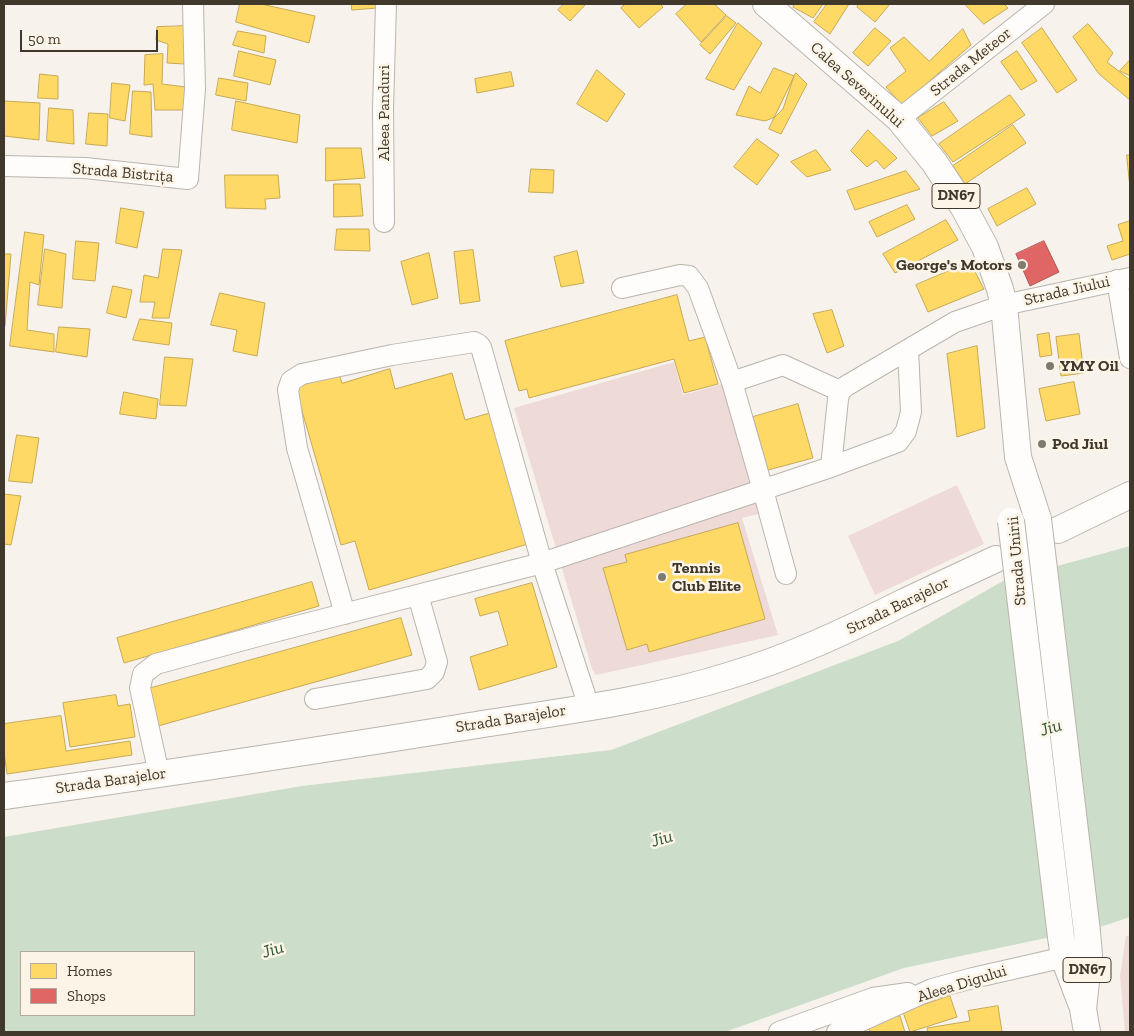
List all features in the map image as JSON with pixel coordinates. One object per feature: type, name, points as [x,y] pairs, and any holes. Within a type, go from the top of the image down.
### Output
[{"type":"main road","name":"Calea Severinului","points":[[766,4],[899,119],[934,162],[963,206],[985,247],[1004,306],[1018,456]]},
{"type":"main road","name":"Strada Unirii","points":[[1018,456],[1011,521],[1062,948],[1085,1020]]},
{"type":"main road","name":"Strada Unirii","points":[[1018,456],[1048,524],[1089,955],[1085,1020]]},
{"type":"main road","points":[[1048,524],[1130,495]]},
{"type":"main road","name":"Strada Barajelor","points":[[4,796],[159,774],[668,693],[758,666],[818,644],[996,559]]},
{"type":"street","name":"Strada Bistrița","points":[[4,166],[85,168],[188,179],[195,89],[193,4]]},
{"type":"street","name":"Aleea Panduri","points":[[384,222],[383,109],[386,4]]},
{"type":"street","name":"Strada Meteor","points":[[899,119],[1044,4]]},
{"type":"street","points":[[622,288],[680,275],[689,276],[698,288],[732,382],[786,574]]},
{"type":"street","name":"Strada Jiului","points":[[840,391],[955,322],[1004,306],[1124,279]]},
{"type":"street","points":[[1124,279],[1130,358]]},
{"type":"street","points":[[345,614],[297,448],[288,390],[291,381],[302,374],[392,355],[474,342],[481,347],[542,563],[589,707]]},
{"type":"street","points":[[159,774],[140,688],[143,674],[156,664],[542,563],[831,468],[898,442],[906,431],[911,412],[908,350]]},
{"type":"street","points":[[732,382],[783,365],[840,391],[831,468]]},
{"type":"street","points":[[315,700],[427,679],[434,672],[437,662],[418,595]]},
{"type":"street","name":"Aleea Digului","points":[[837,1032],[932,989],[1052,960],[1062,948]]},
{"type":"street","points":[[779,1032],[873,998],[932,989]]},
{"type":"shaded area","name":"Tennis Club Elite","points":[[674,362],[683,395],[726,383],[766,512],[742,518],[778,635],[596,675],[592,669],[514,408]]},
{"type":"shaded area","points":[[957,485],[984,544],[875,595],[848,536]]},
{"type":"shaded area","points":[[1130,935],[1130,1032],[1125,1032],[1120,976],[1126,936]]},
{"type":"water","name":"Jiu","points":[[1130,546],[1130,917],[1103,926],[904,968],[725,1032],[4,1032],[4,837],[302,786],[611,750],[898,641],[1003,581]]},
{"type":"building: Homes","points":[[240,4],[261,4],[315,16],[309,43],[236,22]]},
{"type":"building: Homes","points":[[352,4],[377,4],[377,8],[352,10]]},
{"type":"building: Homes","points":[[564,4],[586,4],[570,21],[558,10]]},
{"type":"building: Homes","points":[[626,4],[660,4],[663,7],[639,28],[621,8]]},
{"type":"building: Homes","points":[[687,4],[714,4],[726,15],[701,42],[676,14]]},
{"type":"building: Homes","points":[[795,4],[823,4],[813,18],[793,7]]},
{"type":"building: Homes","points":[[827,4],[849,4],[830,34],[814,22]]},
{"type":"building: Homes","points":[[859,4],[890,4],[875,22],[857,7]]},
{"type":"building: Homes","points":[[965,4],[1004,4],[1008,8],[984,24]]},
{"type":"building: Homes","points":[[727,16],[736,23],[710,54],[700,45]]},
{"type":"building: Homes","points":[[738,23],[762,43],[734,90],[706,79]]},
{"type":"building: Homes","points":[[1088,24],[1113,53],[1107,62],[1130,80],[1130,100],[1099,74],[1073,37]]},
{"type":"building: Homes","points":[[187,26],[184,64],[167,63],[168,44],[156,40],[157,27]]},
{"type":"building: Homes","points":[[875,28],[891,41],[868,66],[853,53]]},
{"type":"building: Homes","points":[[1042,28],[1077,80],[1057,93],[1022,43]]},
{"type":"building: Homes","points":[[963,29],[971,45],[902,105],[886,87],[906,71],[890,48],[904,37],[929,61]]},
{"type":"building: Homes","points":[[238,31],[266,36],[264,53],[233,45]]},
{"type":"building: Homes","points":[[239,51],[276,60],[270,85],[234,76]]},
{"type":"building: Homes","points":[[1017,51],[1037,81],[1021,90],[1001,62]]},
{"type":"building: Homes","points":[[163,54],[162,84],[186,87],[186,110],[155,110],[153,84],[144,85],[145,55]]},
{"type":"building: Homes","points":[[1130,60],[1130,76],[1120,71]]},
{"type":"building: Homes","points":[[774,68],[794,76],[783,109],[775,117],[765,121],[736,115],[749,86],[760,93]]},
{"type":"building: Homes","points":[[597,70],[625,94],[607,122],[577,104]]},
{"type":"building: Homes","points":[[511,72],[514,86],[477,93],[475,79]]},
{"type":"building: Homes","points":[[796,73],[807,84],[781,134],[769,129]]},
{"type":"building: Homes","points":[[40,74],[58,76],[58,99],[38,98]]},
{"type":"building: Homes","points":[[219,78],[248,83],[246,101],[216,95]]},
{"type":"building: Homes","points":[[112,83],[130,85],[125,121],[110,118]]},
{"type":"building: Homes","points":[[133,91],[151,92],[152,137],[130,134]]},
{"type":"building: Homes","points":[[1010,95],[1025,115],[953,162],[939,144]]},
{"type":"building: Homes","points":[[4,101],[40,103],[39,140],[4,136]]},
{"type":"building: Homes","points":[[236,101],[300,115],[297,143],[232,130]]},
{"type":"building: Homes","points":[[944,102],[958,121],[932,136],[918,118]]},
{"type":"building: Homes","points":[[49,108],[73,110],[74,144],[47,141]]},
{"type":"building: Homes","points":[[89,113],[108,114],[107,146],[86,144]]},
{"type":"building: Homes","points":[[1013,125],[1026,143],[965,184],[953,166]]},
{"type":"building: Homes","points":[[868,130],[897,158],[884,169],[876,160],[867,167],[851,151]]},
{"type":"building: Homes","points":[[757,139],[779,155],[757,185],[734,167]]},
{"type":"building: Homes","points":[[326,148],[361,148],[365,178],[326,181]]},
{"type":"building: Homes","points":[[816,150],[831,170],[807,177],[791,162]]},
{"type":"building: Homes","points":[[1127,155],[1130,155],[1130,188]]},
{"type":"building: Homes","points":[[531,169],[554,170],[553,193],[529,192]]},
{"type":"building: Homes","points":[[906,171],[920,189],[855,210],[847,191]]},
{"type":"building: Homes","points":[[225,175],[278,175],[280,198],[265,199],[266,209],[226,208]]},
{"type":"building: Homes","points":[[334,184],[360,184],[363,216],[334,217]]},
{"type":"building: Homes","points":[[1027,188],[1036,204],[997,226],[988,209]]},
{"type":"building: Homes","points":[[907,205],[915,219],[877,237],[869,222]]},
{"type":"building: Homes","points":[[121,208],[144,212],[137,248],[116,243]]},
{"type":"building: Homes","points":[[946,220],[958,240],[895,273],[883,254]]},
{"type":"building: Homes","points":[[1130,221],[1130,254],[1112,260],[1107,246],[1123,241],[1118,225]]},
{"type":"building: Homes","points":[[337,229],[369,229],[370,251],[335,250]]},
{"type":"building: Homes","points":[[25,232],[44,235],[39,285],[30,282],[27,330],[54,334],[54,352],[10,346]]},
{"type":"building: Homes","points":[[76,241],[99,243],[95,281],[73,279]]},
{"type":"building: Homes","points":[[45,249],[66,254],[62,308],[38,305]]},
{"type":"building: Homes","points":[[163,249],[182,250],[169,318],[152,318],[155,302],[140,302],[144,275],[158,278]]},
{"type":"building: Homes","points":[[473,250],[480,301],[460,304],[454,252]]},
{"type":"building: Homes","points":[[577,251],[584,283],[561,287],[554,257]]},
{"type":"building: Homes","points":[[429,253],[438,298],[412,305],[401,262]]},
{"type":"building: Homes","points":[[4,254],[11,254],[5,326],[4,325]]},
{"type":"building: Homes","points":[[970,262],[984,289],[928,312],[916,285]]},
{"type":"building: Homes","points":[[113,286],[132,290],[126,318],[107,313]]},
{"type":"building: Homes","points":[[220,293],[265,303],[257,356],[233,351],[237,330],[211,325]]},
{"type":"building: Homes","points":[[677,295],[689,341],[705,337],[718,384],[684,393],[674,359],[529,398],[527,389],[519,391],[505,341]]},
{"type":"building: Homes","points":[[832,310],[844,346],[827,353],[813,314]]},
{"type":"building: Homes","points":[[140,319],[172,323],[169,345],[133,340]]},
{"type":"building: Homes","points":[[59,327],[90,329],[87,357],[56,352]]},
{"type":"building: Homes","points":[[1049,333],[1052,355],[1040,357],[1037,335]]},
{"type":"building: Homes","points":[[1079,334],[1084,373],[1061,376],[1056,337]]},
{"type":"building: Homes","points":[[977,346],[985,428],[957,437],[947,354]]},
{"type":"building: Homes","points":[[165,357],[193,359],[186,406],[160,405]]},
{"type":"building: Homes","points":[[390,369],[395,389],[452,373],[465,420],[497,411],[528,544],[369,590],[355,541],[341,545],[295,387],[339,374],[342,383]]},
{"type":"building: Homes","points":[[1074,382],[1080,414],[1046,421],[1039,389]]},
{"type":"building: Homes","points":[[124,392],[158,399],[156,419],[120,414]]},
{"type":"building: Homes","points":[[798,404],[813,458],[768,470],[753,417]]},
{"type":"building: Homes","points":[[17,435],[39,438],[32,483],[9,481]]},
{"type":"building: Homes","points":[[4,494],[21,496],[11,545],[4,544]]},
{"type":"building: Homes","points":[[738,523],[765,619],[649,652],[647,644],[627,650],[603,568],[627,562],[625,555]]},
{"type":"building: Homes","points":[[312,582],[319,606],[124,663],[117,638]]},
{"type":"building: Homes","points":[[532,583],[557,667],[479,690],[470,657],[508,645],[498,611],[480,616],[475,599]]},
{"type":"building: Homes","points":[[401,618],[412,655],[158,726],[148,689]]},
{"type":"building: Homes","points":[[116,695],[118,706],[130,704],[135,737],[70,747],[63,703]]},
{"type":"building: Homes","points":[[61,716],[66,751],[130,741],[132,755],[7,774],[4,752],[4,724]]},
{"type":"building: Homes","points":[[950,996],[957,1017],[910,1032],[903,1012]]},
{"type":"building: Homes","points":[[998,1006],[1002,1032],[928,1032],[927,1028],[970,1021],[968,1011]]},
{"type":"building: Homes","points":[[900,1016],[905,1032],[870,1032],[868,1024]]},
{"type":"building: Shops","points":[[1044,241],[1059,272],[1030,286],[1016,254]]},
{"type":"place","name":"George's Motors","points":[[1022,265]]},
{"type":"place","name":"YMY Oil","points":[[1050,366]]},
{"type":"place","name":"Pod Jiul","points":[[1042,444]]},
{"type":"place","name":"Tennis Club Elite","points":[[662,577]]}]
